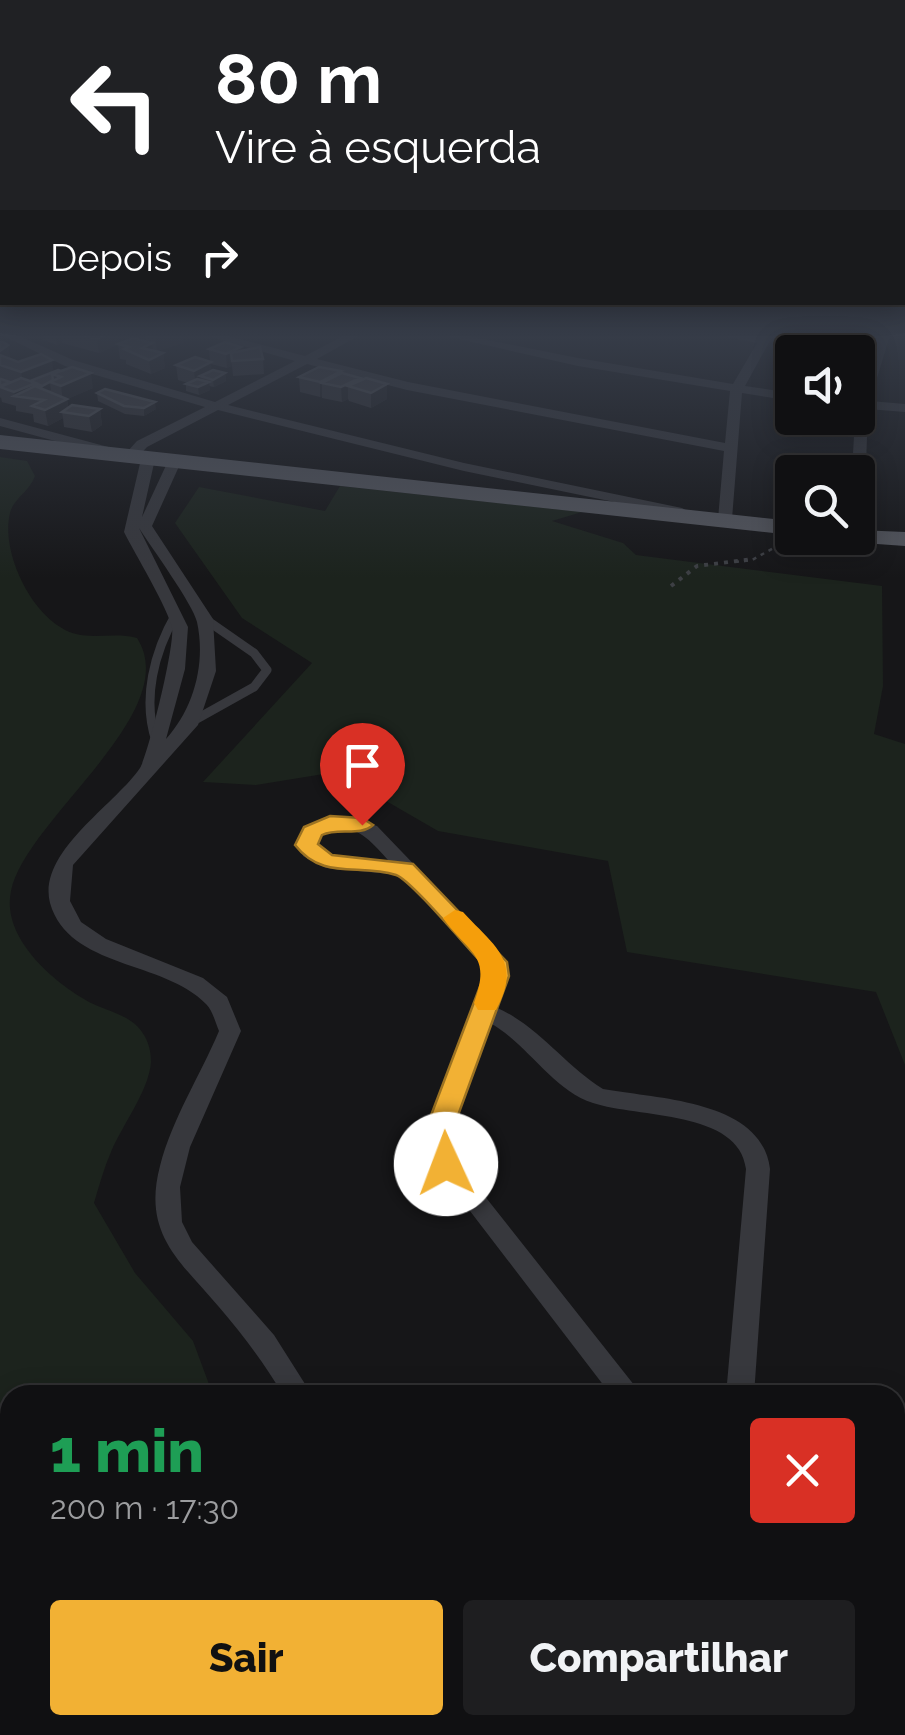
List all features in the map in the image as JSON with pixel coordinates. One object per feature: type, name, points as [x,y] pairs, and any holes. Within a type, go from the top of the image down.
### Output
[{"type":"main road","points":[[0,442],[775,526]]},
{"type":"main road","points":[[73,450],[124,468],[153,485],[224,467]]},
{"type":"main road","points":[[875,538],[905,539]]},
{"type":"main road","points":[[875,541],[905,547]]},
{"type":"street","points":[[197,416],[142,444],[139,458],[153,485],[145,526],[205,619],[208,670],[192,721],[154,753],[63,864],[56,887],[60,910],[76,930],[102,946],[200,984],[217,996],[228,1013],[230,1032],[177,1153],[167,1190],[171,1228],[190,1263],[223,1292],[269,1349],[292,1385]]},
{"type":"street","points":[[257,416],[480,470],[715,518],[732,416]]},
{"type":"street","points":[[551,416],[728,448]]},
{"type":"street","points":[[0,422],[139,458]]},
{"type":"street","points":[[154,753],[177,669],[180,627],[177,614],[131,532],[153,485],[174,462]]},
{"type":"street","points":[[405,869],[495,962],[496,976],[444,1118],[440,1141],[446,1164],[620,1385]]},
{"type":"street","points":[[484,1011],[520,1028],[581,1088],[597,1096],[711,1118],[741,1132],[751,1143],[758,1169],[741,1385]]},
{"type":"lane","points":[[192,721],[254,687],[266,670],[254,653],[205,619]]},
{"type":"path","points":[[671,586],[698,566],[747,562],[775,549]]},
{"type":"shaded area","points":[[0,457],[27,461],[35,476],[12,508],[8,529],[15,566],[34,601],[61,627],[76,634],[137,638],[146,667],[140,699],[122,732],[22,863],[11,891],[10,908],[22,942],[47,971],[91,1003],[133,1023],[148,1043],[149,1073],[111,1152],[94,1203],[135,1273],[193,1341],[209,1385],[0,1385]]},
{"type":"shaded area","points":[[340,486],[582,512],[552,521],[623,543],[636,555],[882,586],[883,686],[874,734],[905,744],[905,1065],[876,992],[627,952],[608,861],[438,831],[336,772],[256,785],[203,782],[312,663],[242,618],[175,523],[199,487],[325,511]]},
{"type":"slow traffic","points":[[455,918],[495,962],[496,976],[487,1003]]},
{"type":"route","points":[[362,825],[330,822],[312,832],[306,845],[316,858],[326,862],[405,869],[488,950],[495,962],[496,976],[444,1118],[440,1141],[446,1164]]}]
